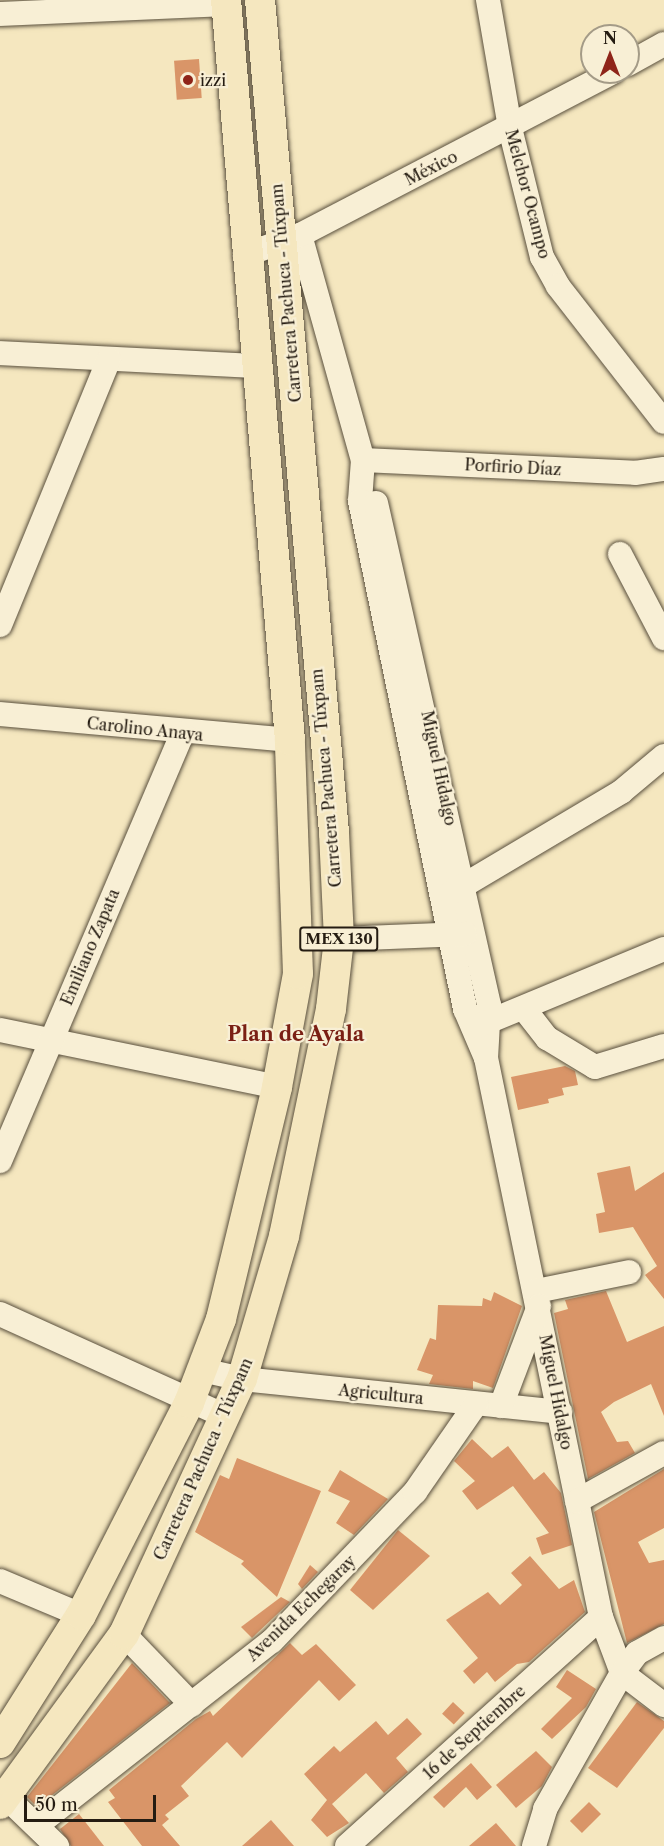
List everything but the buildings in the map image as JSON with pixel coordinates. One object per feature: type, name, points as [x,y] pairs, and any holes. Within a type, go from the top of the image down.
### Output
[{"type":"main road","name":"Carretera Pachuca - Túxpam","points":[[3,1800],[124,1634],[242,1379],[284,1236],[331,1010],[339,939],[334,832],[292,239],[260,0]]},
{"type":"main road","name":"Carretera Pachuca - Túxpam","points":[[0,1743],[81,1614],[189,1403],[202,1370],[221,1319],[277,1087],[298,974],[290,740],[253,366],[226,2]]},
{"type":"street","name":"Melchor Ocampo","points":[[488,0],[510,128],[542,257],[558,286],[664,422]]},
{"type":"street","points":[[0,14],[226,2]]},
{"type":"street","points":[[640,57],[664,44]]},
{"type":"street","name":"México","points":[[245,255],[292,239],[510,128],[591,84]]},
{"type":"street","name":"Miguel Hidalgo","points":[[292,239],[363,460],[362,486],[375,498],[401,645],[463,934],[486,1058],[537,1299],[600,1617],[622,1673]]},
{"type":"street","points":[[0,353],[253,366]]},
{"type":"street","points":[[0,625],[109,359]]},
{"type":"street","name":"Porfirio Díaz","points":[[363,460],[635,473],[664,469]]},
{"type":"street","points":[[620,554],[664,638]]},
{"type":"street","name":"Carolino Anaya","points":[[0,714],[182,734],[290,740]]},
{"type":"street","name":"Emiliano Zapata","points":[[0,1161],[182,734]]},
{"type":"street","points":[[454,892],[621,792],[664,756]]},
{"type":"street","points":[[339,939],[463,934]]},
{"type":"street","points":[[481,1025],[525,1010],[664,949]]},
{"type":"street","points":[[525,1010],[547,1038],[595,1067],[664,1046]]},
{"type":"street","points":[[0,1030],[277,1087]]},
{"type":"street","points":[[501,1406],[537,1299],[629,1272]]},
{"type":"street","points":[[0,1314],[189,1403],[225,1416]]},
{"type":"street","name":"Agricultura","points":[[202,1370],[242,1379],[560,1412]]},
{"type":"street","name":"Avenida Echegaray","points":[[37,1825],[272,1641],[375,1537],[415,1492],[476,1404]]},
{"type":"street","points":[[577,1501],[664,1453]]},
{"type":"street","points":[[0,1581],[81,1614]]},
{"type":"street","name":"16 de Septiembre","points":[[347,1846],[600,1617]]},
{"type":"street","points":[[124,1634],[192,1705]]},
{"type":"street","points":[[534,1846],[545,1809],[622,1673],[637,1653],[664,1638]]},
{"type":"street","points":[[622,1673],[664,1705]]},
{"type":"street","points":[[3,1800],[37,1825],[57,1846]]},
{"type":"place","name":"izzi","points":[[188,80]]},
{"type":"district","name":"Plan de Ayala","points":[[296,1034]]}]
